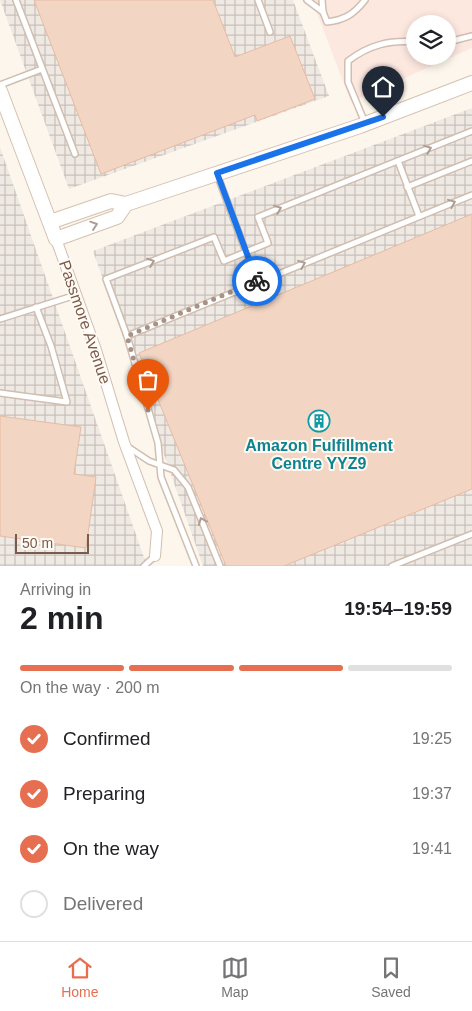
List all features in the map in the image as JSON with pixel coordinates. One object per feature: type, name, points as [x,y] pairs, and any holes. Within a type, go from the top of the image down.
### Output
[{"type":"main road","points":[[50,222],[111,201],[126,204],[365,124],[472,83]]},
{"type":"main road","name":"Passmore Avenue","points":[[0,91],[56,239]]},
{"type":"main road","points":[[56,239],[117,217],[126,204]]},
{"type":"street","name":"Passmore Avenue","points":[[56,239],[126,446],[157,531],[155,556]]},
{"type":"lane","points":[[16,0],[75,154]]},
{"type":"lane","points":[[258,0],[270,32]]},
{"type":"lane","points":[[307,0],[322,12],[327,22],[338,21],[354,14],[364,0]]},
{"type":"lane","points":[[322,0],[322,12]]},
{"type":"lane","points":[[456,40],[472,36]]},
{"type":"lane","points":[[365,124],[348,82],[348,60],[366,48],[406,41]]},
{"type":"lane","points":[[0,85],[42,69]]},
{"type":"lane","points":[[196,566],[161,476],[158,443],[127,336],[106,279],[214,237],[224,261],[268,243],[258,217],[472,131]]},
{"type":"lane","points":[[398,161],[419,216]]},
{"type":"lane","points":[[407,187],[472,161]]},
{"type":"lane","points":[[217,173],[257,282]]},
{"type":"lane","points":[[127,336],[472,195]]},
{"type":"lane","points":[[0,319],[76,295]]},
{"type":"lane","points":[[0,393],[67,402],[51,346],[36,307]]},
{"type":"lane","points":[[126,446],[149,461],[174,470],[188,487],[220,566]]},
{"type":"lane","points":[[392,566],[472,534]]},
{"type":"lane","points":[[144,566],[155,556]]},
{"type":"shaded area","points":[[0,0],[293,0],[329,96],[69,189]]},
{"type":"shaded area","points":[[312,0],[472,0],[472,48],[456,55],[456,15],[406,15],[406,65],[434,65],[351,102]]},
{"type":"shaded area","name":"Amazon Fulfillment Centre YYZ9","points":[[472,108],[472,566],[203,566],[93,251]]},
{"type":"shaded area","points":[[0,147],[147,566],[0,566]]},
{"type":"building","points":[[34,0],[213,0],[235,57],[290,36],[315,99],[257,121],[255,115],[101,174]]},
{"type":"building","name":"Amazon Fulfillment Centre YYZ9","points":[[472,214],[472,489],[284,566],[226,566],[139,353]]},
{"type":"building","points":[[0,416],[81,427],[74,474],[96,477],[86,548],[0,536]]},
{"type":"way so far","points":[[148,410],[127,336],[257,281]]},
{"type":"place","name":"Amazon Fulfillment Centre YYZ9","points":[[319,421]]},
{"type":"route","points":[[257,281],[217,173],[383,117]]}]
